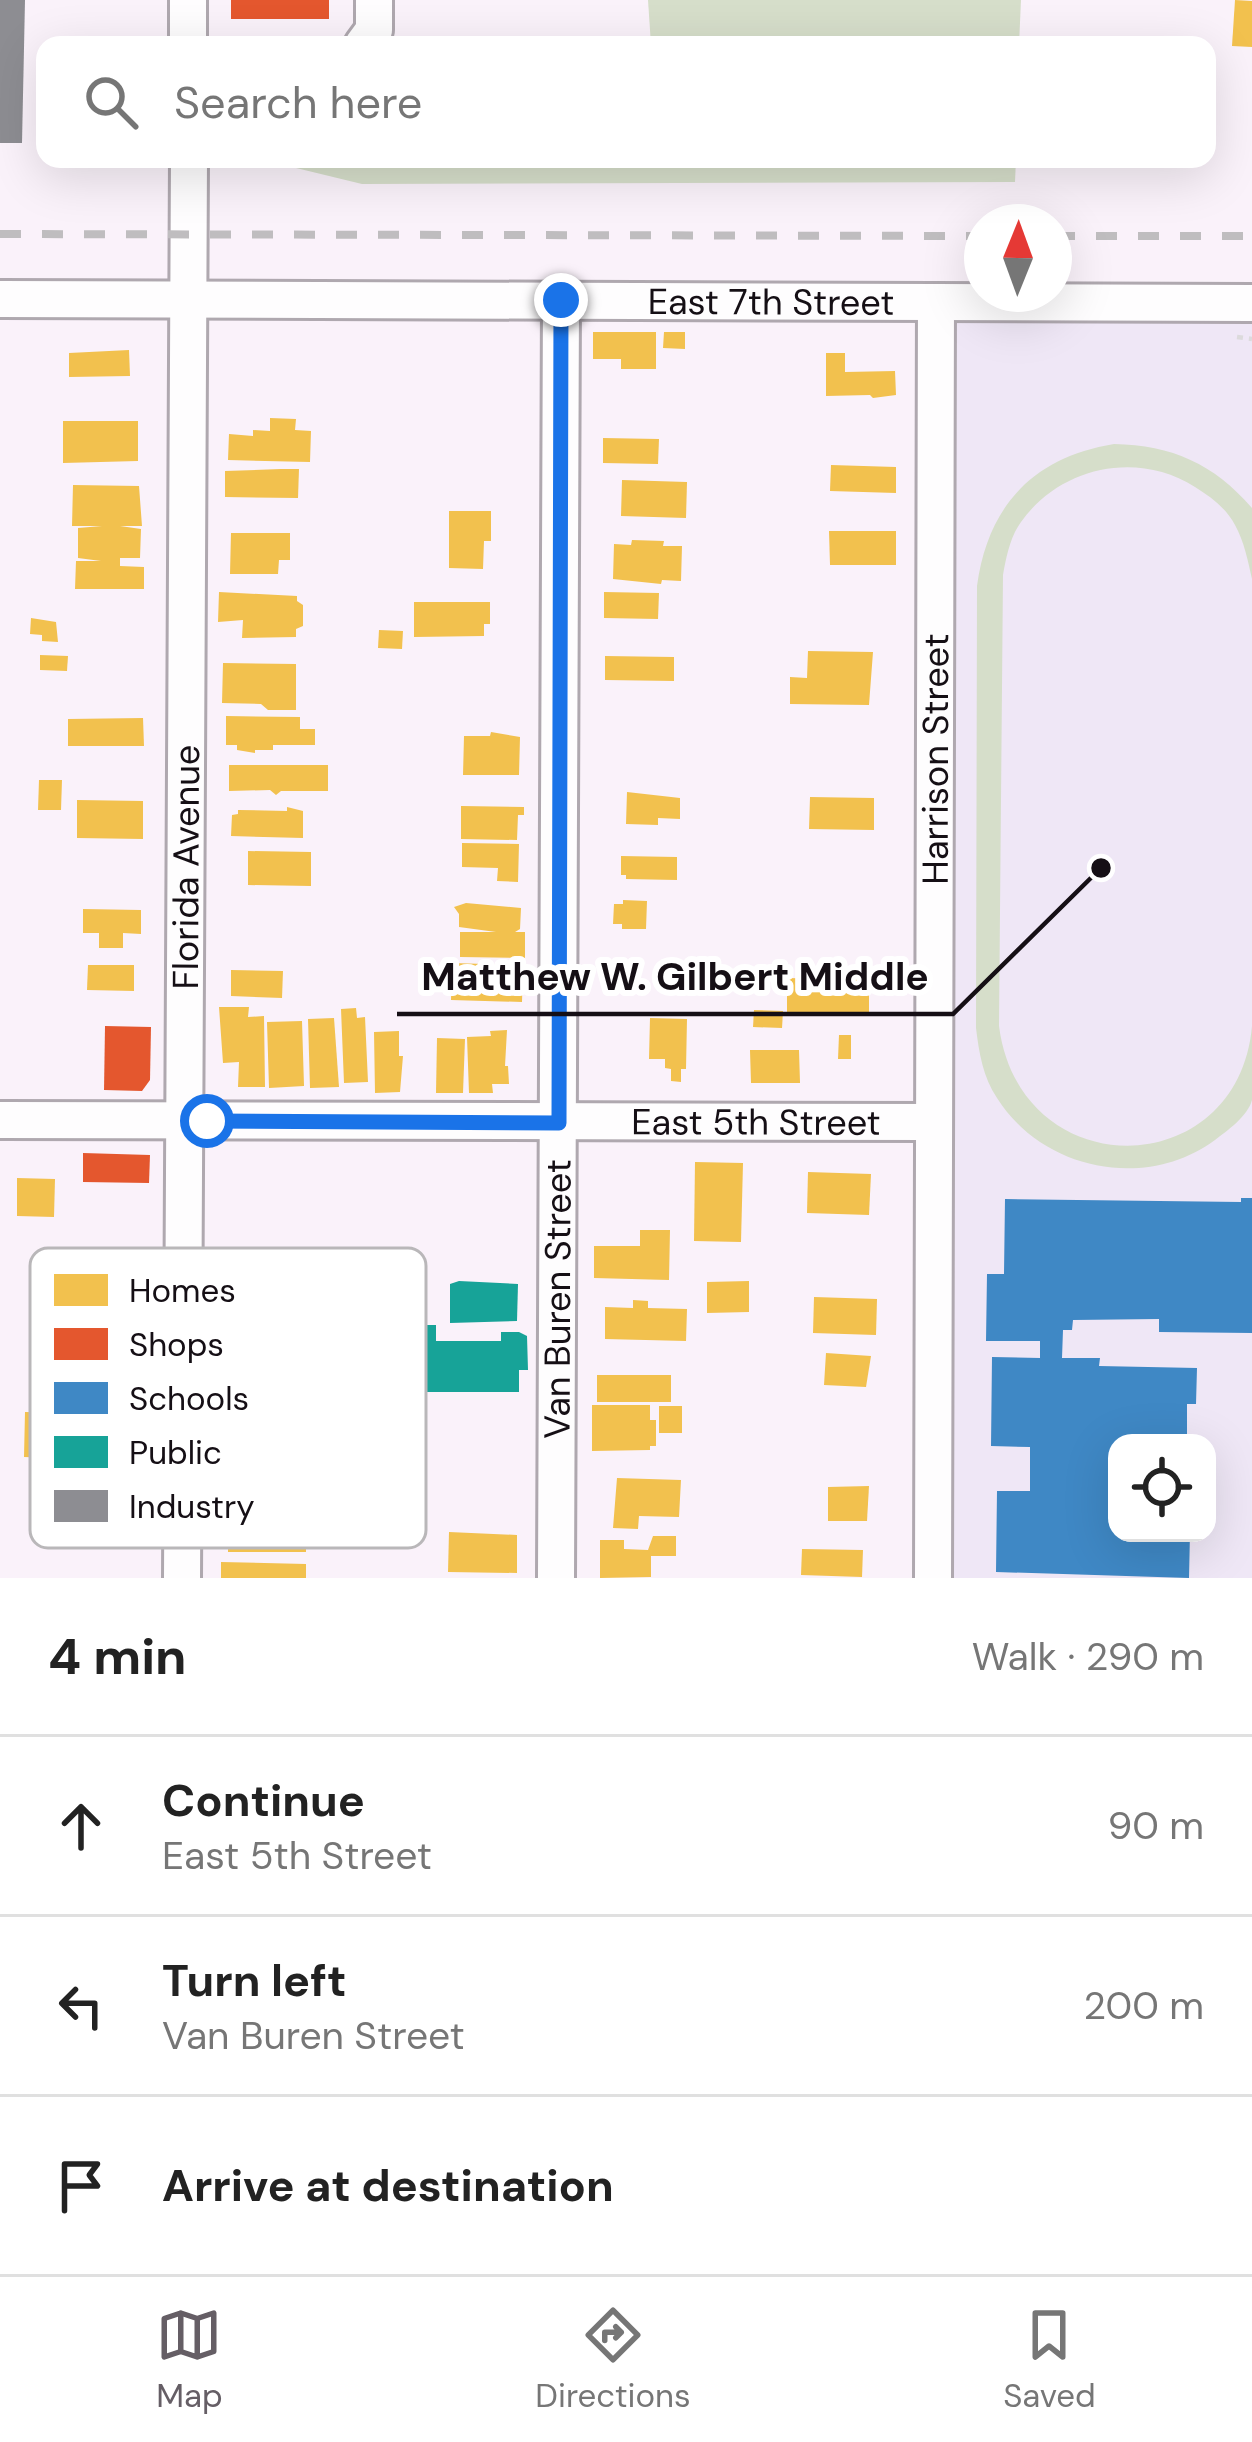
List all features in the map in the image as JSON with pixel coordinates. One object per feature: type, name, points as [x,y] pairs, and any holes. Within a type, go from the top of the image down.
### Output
[{"type":"street","points":[[188,0],[188,36]]},
{"type":"street","points":[[370,36],[374,30],[374,0]]},
{"type":"street","name":"Florida Avenue","points":[[183,1248],[189,168]]},
{"type":"street","name":"East 7th Street","points":[[0,299],[1252,303]]},
{"type":"street","name":"Van Buren Street","points":[[556,1578],[561,300]]},
{"type":"street","name":"Harrison Street","points":[[933,1578],[936,302]]},
{"type":"street","name":"East 5th Street","points":[[0,1120],[934,1122]]},
{"type":"street","name":"Florida Avenue","points":[[182,1548],[182,1578]]},
{"type":"shaded area","points":[[953,283],[964,283],[964,312],[1072,312],[1072,284],[1252,285],[1252,1578],[947,1578]]},
{"type":"green space","points":[[648,0],[1021,0],[1019,36],[650,36]]},
{"type":"green space","points":[[296,168],[1016,168],[1015,182],[362,184]]},
{"type":"green space","points":[[1114,444],[1155,448],[1190,460],[1223,480],[1252,508],[1252,579],[1235,525],[1207,495],[1149,469],[1101,470],[1056,488],[1037,503],[1014,534],[1004,568],[999,1026],[1015,1079],[1045,1116],[1085,1138],[1128,1146],[1171,1138],[1210,1115],[1238,1078],[1252,1026],[1252,1100],[1242,1117],[1188,1156],[1128,1168],[1097,1166],[1068,1157],[1017,1123],[988,1082],[976,1028],[977,586],[983,557],[1004,509],[1038,473],[1060,460]]},
{"type":"building: Homes","points":[[1235,0],[1252,1],[1252,47],[1232,46]]},
{"type":"building: Homes","points":[[593,332],[656,332],[656,369],[621,369],[621,359],[593,359]]},
{"type":"building: Homes","points":[[664,332],[685,332],[685,349],[663,348]]},
{"type":"building: Homes","points":[[129,350],[130,376],[69,377],[69,353]]},
{"type":"building: Homes","points":[[826,353],[845,353],[845,372],[895,371],[896,395],[826,396]]},
{"type":"building: Homes","points":[[270,418],[296,419],[295,430],[311,431],[310,462],[228,460],[229,434],[253,436],[253,430],[270,431]]},
{"type":"building: Homes","points":[[63,421],[138,421],[138,461],[63,463]]},
{"type":"building: Homes","points":[[603,438],[659,439],[658,464],[603,463]]},
{"type":"building: Homes","points":[[831,465],[896,467],[896,493],[830,491]]},
{"type":"building: Homes","points":[[299,469],[298,498],[225,497],[225,471]]},
{"type":"building: Homes","points":[[622,480],[687,482],[686,518],[621,516]]},
{"type":"building: Homes","points":[[73,485],[139,486],[142,526],[120,526],[141,529],[140,558],[120,558],[120,566],[144,567],[144,589],[75,589],[76,561],[101,561],[78,558],[78,528],[102,526],[72,526]]},
{"type":"building: Homes","points":[[449,511],[491,511],[491,541],[484,541],[483,569],[449,568]]},
{"type":"building: Homes","points":[[829,531],[896,531],[896,565],[830,565]]},
{"type":"building: Homes","points":[[231,533],[290,533],[290,560],[279,560],[278,574],[230,574]]},
{"type":"building: Homes","points":[[632,540],[682,546],[681,581],[613,579],[614,544],[631,545]]},
{"type":"building: Homes","points":[[219,592],[297,596],[303,605],[303,626],[296,629],[296,637],[242,638],[243,620],[218,622]]},
{"type":"building: Homes","points":[[604,592],[659,593],[658,619],[604,618]]},
{"type":"building: Homes","points":[[414,602],[490,602],[490,624],[484,624],[484,636],[414,637]]},
{"type":"building: Homes","points":[[31,618],[56,622],[58,642],[30,634]]},
{"type":"building: Homes","points":[[379,630],[403,631],[402,649],[378,648]]},
{"type":"building: Homes","points":[[808,651],[873,652],[869,705],[790,704],[790,677],[807,678]]},
{"type":"building: Homes","points":[[40,655],[68,656],[67,671],[40,670]]},
{"type":"building: Homes","points":[[605,656],[674,657],[674,681],[605,680]]},
{"type":"building: Homes","points":[[223,663],[296,664],[296,710],[222,703]]},
{"type":"building: Homes","points":[[226,716],[300,717],[300,729],[315,729],[315,745],[273,745],[273,750],[255,753],[237,750],[237,745],[226,745]]},
{"type":"building: Homes","points":[[143,718],[144,746],[68,746],[68,719]]},
{"type":"building: Homes","points":[[491,732],[520,737],[519,775],[463,775],[464,736],[490,736]]},
{"type":"building: Homes","points":[[229,765],[328,765],[328,791],[281,791],[276,795],[270,790],[229,791]]},
{"type":"building: Homes","points":[[39,780],[62,780],[61,810],[38,810]]},
{"type":"building: Homes","points":[[627,792],[680,798],[680,819],[658,818],[658,825],[626,824]]},
{"type":"building: Homes","points":[[810,797],[874,798],[874,830],[809,829]]},
{"type":"building: Homes","points":[[77,800],[143,801],[143,839],[77,838]]},
{"type":"building: Homes","points":[[461,806],[524,807],[524,815],[518,815],[517,840],[461,839]]},
{"type":"building: Homes","points":[[287,807],[303,811],[303,838],[231,836],[232,815],[238,810],[287,811]]},
{"type":"building: Homes","points":[[462,843],[519,844],[518,882],[497,881],[498,868],[462,867]]},
{"type":"building: Homes","points":[[248,851],[311,852],[311,886],[248,885]]},
{"type":"building: Homes","points":[[621,856],[677,857],[677,880],[626,879],[621,875]]},
{"type":"building: Homes","points":[[623,900],[647,901],[646,929],[613,924],[614,904],[623,904]]},
{"type":"building: Homes","points":[[466,903],[521,908],[520,929],[515,932],[525,932],[525,958],[460,957],[460,932],[496,932],[459,927],[454,907]]},
{"type":"building: Homes","points":[[83,909],[141,910],[141,934],[123,933],[123,948],[99,948],[99,933],[83,933]]},
{"type":"building: Homes","points":[[452,963],[523,965],[522,1002],[451,1000]]},
{"type":"building: Homes","points":[[88,965],[134,965],[134,991],[87,990]]},
{"type":"building: Homes","points":[[231,970],[283,971],[282,998],[231,996]]},
{"type":"building: Homes","points":[[787,978],[869,980],[869,1016],[787,1014]]},
{"type":"building: Homes","points":[[219,1007],[249,1007],[248,1017],[264,1016],[265,1087],[238,1087],[239,1062],[223,1063]]},
{"type":"building: Homes","points":[[356,1008],[357,1018],[365,1017],[368,1082],[344,1083],[341,1009]]},
{"type":"building: Homes","points":[[754,1010],[783,1011],[782,1028],[753,1027]]},
{"type":"building: Homes","points":[[334,1018],[339,1087],[310,1088],[308,1019]]},
{"type":"building: Homes","points":[[650,1018],[687,1019],[686,1069],[681,1069],[681,1082],[671,1081],[665,1059],[649,1059]]},
{"type":"building: Homes","points":[[302,1021],[304,1086],[269,1088],[267,1022]]},
{"type":"building: Homes","points":[[507,1030],[509,1084],[492,1084],[493,1093],[469,1093],[467,1037]]},
{"type":"building: Homes","points":[[399,1031],[400,1092],[375,1093],[374,1032]]},
{"type":"building: Homes","points":[[839,1035],[851,1035],[851,1059],[838,1059]]},
{"type":"building: Homes","points":[[437,1038],[465,1039],[463,1093],[436,1093]]},
{"type":"building: Homes","points":[[750,1050],[799,1050],[800,1083],[751,1083]]},
{"type":"building: Homes","points":[[695,1162],[743,1163],[741,1242],[694,1241]]},
{"type":"building: Homes","points":[[808,1172],[871,1174],[869,1215],[807,1213]]},
{"type":"building: Homes","points":[[17,1178],[55,1179],[54,1217],[17,1216]]},
{"type":"building: Homes","points":[[640,1230],[670,1230],[669,1280],[594,1278],[594,1246],[640,1246]]},
{"type":"building: Homes","points":[[749,1281],[749,1312],[707,1313],[707,1282]]},
{"type":"building: Homes","points":[[814,1297],[877,1299],[876,1335],[813,1333]]},
{"type":"building: Homes","points":[[633,1300],[648,1301],[648,1308],[687,1309],[686,1341],[605,1339],[605,1307],[633,1308]]},
{"type":"building: Homes","points":[[826,1353],[871,1356],[866,1387],[824,1385]]},
{"type":"building: Homes","points":[[597,1375],[671,1375],[671,1402],[597,1402]]},
{"type":"building: Homes","points":[[592,1405],[650,1405],[650,1420],[656,1420],[656,1446],[592,1451]]},
{"type":"building: Homes","points":[[659,1406],[682,1406],[682,1433],[659,1433]]},
{"type":"building: Homes","points":[[25,1412],[30,1412],[30,1457],[24,1457]]},
{"type":"building: Homes","points":[[617,1478],[681,1480],[679,1517],[639,1516],[638,1529],[613,1528]]},
{"type":"building: Homes","points":[[869,1486],[867,1521],[828,1521],[828,1487]]},
{"type":"building: Homes","points":[[449,1532],[517,1535],[517,1573],[448,1572]]},
{"type":"building: Homes","points":[[653,1536],[676,1536],[676,1556],[651,1556],[651,1577],[600,1578],[600,1540],[624,1540],[624,1549],[648,1550]]},
{"type":"building: Homes","points":[[228,1548],[306,1548],[306,1552],[228,1552]]},
{"type":"building: Homes","points":[[802,1549],[863,1550],[862,1577],[801,1575]]},
{"type":"building: Homes","points":[[221,1562],[306,1564],[306,1578],[221,1578]]},
{"type":"building: Shops","points":[[231,0],[329,0],[329,19],[231,19]]},
{"type":"building: Shops","points":[[105,1026],[151,1027],[150,1080],[142,1091],[104,1090]]},
{"type":"building: Shops","points":[[83,1153],[150,1155],[149,1183],[83,1182]]},
{"type":"building: Schools","points":[[1241,1198],[1252,1198],[1252,1333],[1159,1332],[1159,1319],[1073,1320],[1072,1330],[1063,1330],[1062,1358],[1100,1358],[1099,1366],[1197,1368],[1196,1404],[1187,1404],[1187,1434],[1108,1434],[1108,1542],[1190,1542],[1189,1578],[996,1572],[997,1491],[1030,1491],[1030,1447],[991,1446],[992,1357],[1040,1358],[1040,1341],[986,1341],[987,1274],[1004,1274],[1005,1199],[1241,1202]]},
{"type":"building: Public","points":[[450,1284],[518,1284],[517,1321],[450,1323]]},
{"type":"building: Public","points":[[426,1325],[436,1325],[436,1341],[501,1341],[501,1332],[527,1336],[528,1370],[519,1370],[519,1392],[426,1392]]},
{"type":"building: Industry","points":[[0,0],[25,0],[22,143],[0,143]]},
{"type":"railway","points":[[0,234],[964,236]]},
{"type":"railway","points":[[1072,236],[1252,236]]},
{"type":"place","name":"Matthew W. Gilbert Middle","points":[[1101,868]]},
{"type":"route","points":[[207,1121],[559,1123],[561,300]]}]
